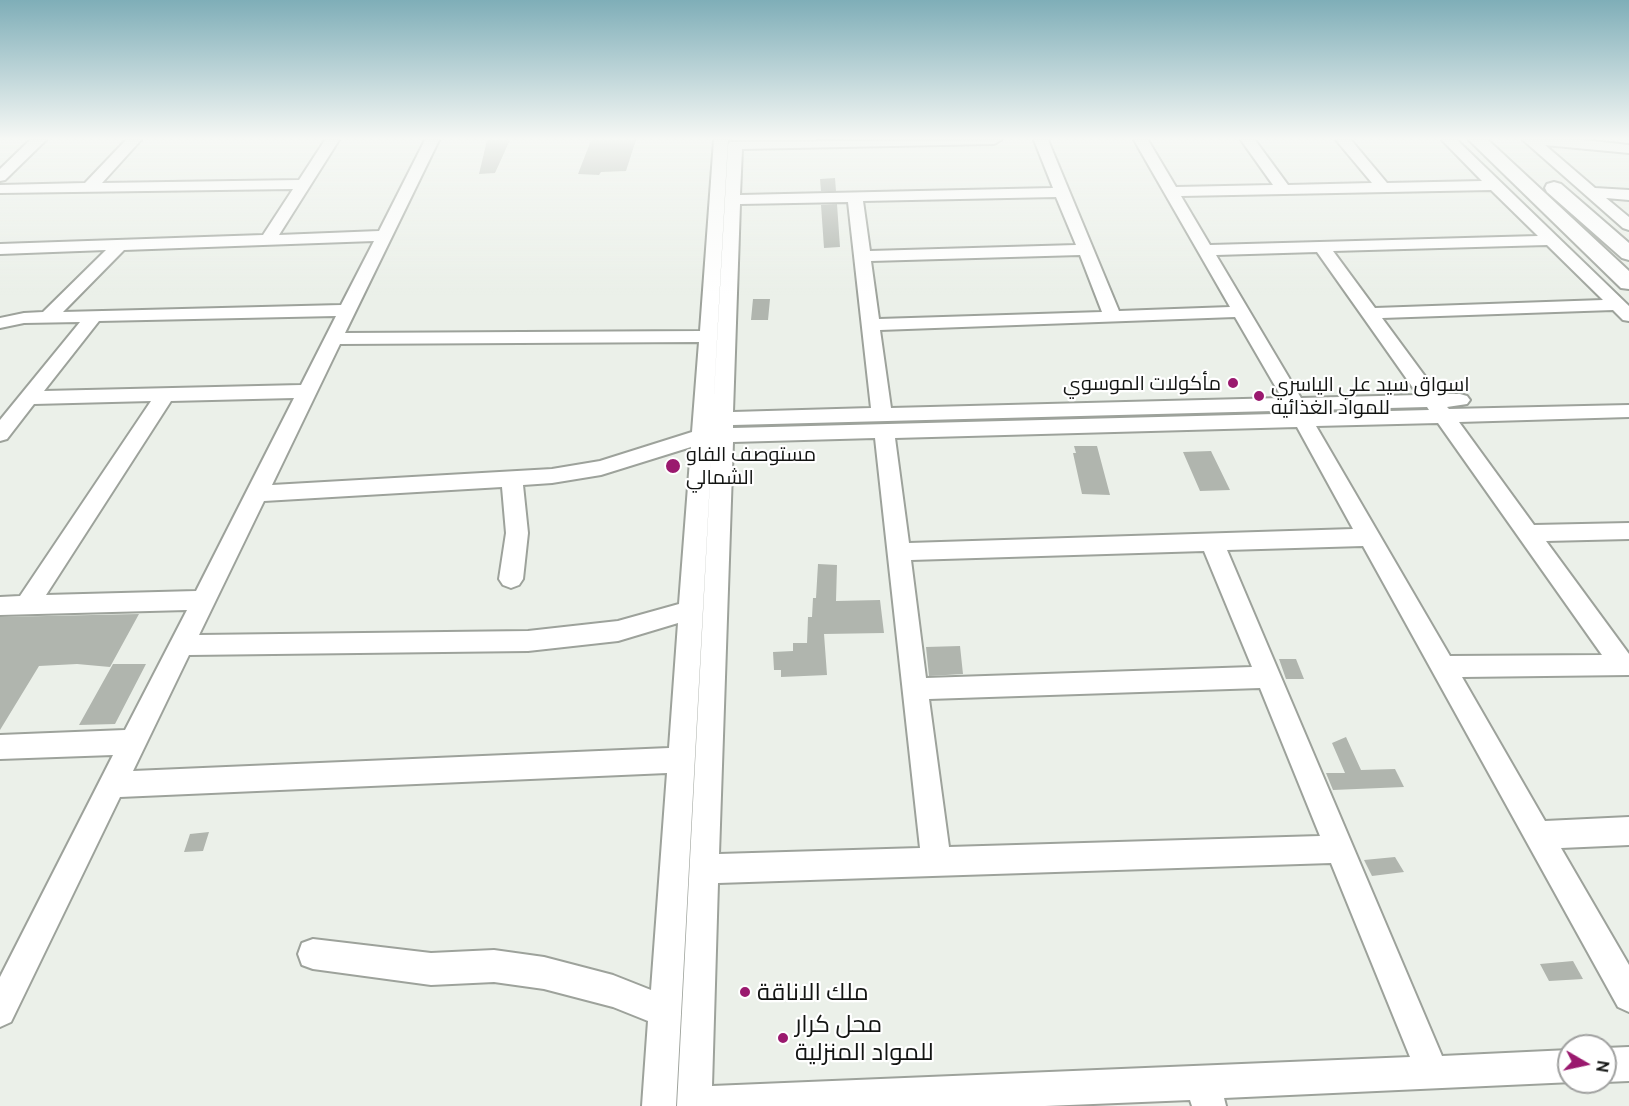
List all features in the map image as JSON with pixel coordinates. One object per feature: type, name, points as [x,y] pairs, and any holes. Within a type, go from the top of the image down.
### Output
[{"type":"main road","points":[[1531,192],[1629,282]]},
{"type":"main road","points":[[1560,192],[1628,253],[1628,257],[1614,260],[1595,252]]},
{"type":"street","points":[[268,240],[299,192]]},
{"type":"street","points":[[0,1011],[406,192]]},
{"type":"street","points":[[724,192],[708,336],[712,427],[704,869],[694,1105],[1205,1094],[1433,1073],[1557,1068]]},
{"type":"street","points":[[659,1106],[691,610],[712,427],[733,192]]},
{"type":"street","points":[[733,200],[1062,192],[1113,317]]},
{"type":"street","points":[[1186,192],[1171,192],[1299,411],[1629,996]]},
{"type":"street","points":[[1502,192],[1624,310]]},
{"type":"street","points":[[1590,192],[1629,195]]},
{"type":"street","points":[[1590,192],[1629,225]]},
{"type":"street","points":[[855,197],[936,862]]},
{"type":"street","points":[[0,249],[384,236]]},
{"type":"street","points":[[1205,250],[1551,240]]},
{"type":"street","points":[[47,318],[120,245]]},
{"type":"street","points":[[1322,246],[1528,533],[1626,665]]},
{"type":"street","points":[[862,255],[1086,250]]},
{"type":"street","points":[[0,323],[24,318],[348,310]]},
{"type":"street","points":[[1369,312],[1624,310]]},
{"type":"street","points":[[871,326],[1241,312]]},
{"type":"street","points":[[0,434],[94,316]]},
{"type":"street","points":[[334,339],[708,336]]},
{"type":"street","points":[[29,398],[308,391]]},
{"type":"street","points":[[27,605],[165,394]]},
{"type":"street","points":[[256,494],[552,476],[601,468],[712,427],[1438,408],[1629,398]]},
{"type":"street","points":[[1438,408],[1629,411]]},
{"type":"street","points":[[511,579],[517,533],[512,478]]},
{"type":"street","points":[[1528,533],[1629,531]]},
{"type":"street","points":[[898,552],[1369,537]]},
{"type":"street","points":[[1212,542],[1433,1073]]},
{"type":"street","points":[[0,606],[204,600]]},
{"type":"street","points":[[181,645],[528,641],[618,631],[691,610]]},
{"type":"street","points":[[1443,667],[1626,665]]},
{"type":"street","points":[[915,689],[1268,677]]},
{"type":"street","points":[[0,747],[134,742]]},
{"type":"street","points":[[112,785],[681,760]]},
{"type":"street","points":[[1538,835],[1629,831]]},
{"type":"street","points":[[704,869],[1340,849]]},
{"type":"street","points":[[313,954],[431,969],[494,966],[544,973],[613,991],[665,1012]]},
{"type":"building","points":[[837,204],[840,247],[824,248],[821,205]]},
{"type":"building","points":[[753,299],[770,299],[768,320],[751,320]]},
{"type":"building","points":[[1074,446],[1097,446],[1110,495],[1082,494],[1073,453],[1076,453]]},
{"type":"building","points":[[1211,451],[1230,490],[1200,491],[1183,452]]},
{"type":"building","points":[[818,564],[837,565],[836,601],[880,600],[884,633],[824,634],[827,675],[781,677],[781,670],[774,670],[773,652],[793,651],[793,643],[807,643],[808,617],[812,617],[813,598],[816,598]]},
{"type":"building","points":[[139,614],[110,667],[77,664],[39,666],[0,730],[0,617]]},
{"type":"building","points":[[960,646],[963,674],[929,676],[926,647]]},
{"type":"building","points":[[1279,659],[1296,659],[1304,679],[1286,679]]},
{"type":"building","points":[[113,664],[146,664],[115,724],[79,725]]},
{"type":"building","points":[[1346,737],[1361,770],[1395,769],[1404,787],[1333,790],[1326,773],[1345,773],[1332,743]]},
{"type":"building","points":[[209,832],[203,851],[184,852],[190,834]]},
{"type":"building","points":[[1395,857],[1404,872],[1372,876],[1364,860]]},
{"type":"building","points":[[1573,961],[1583,979],[1549,981],[1540,964]]},
{"type":"place","name":"مأكولات الموسوي","points":[[1233,383]]},
{"type":"place","name":"اسواق سيد علي الياسري للمواد الغذائيه","points":[[1259,396]]},
{"type":"place","name":"مستوصف الفاو الشمالي","points":[[673,466]]},
{"type":"place","name":"ملك الاناقة","points":[[745,992]]},
{"type":"place","name":"محل كرار للمواد المنزلية","points":[[783,1038]]}]
